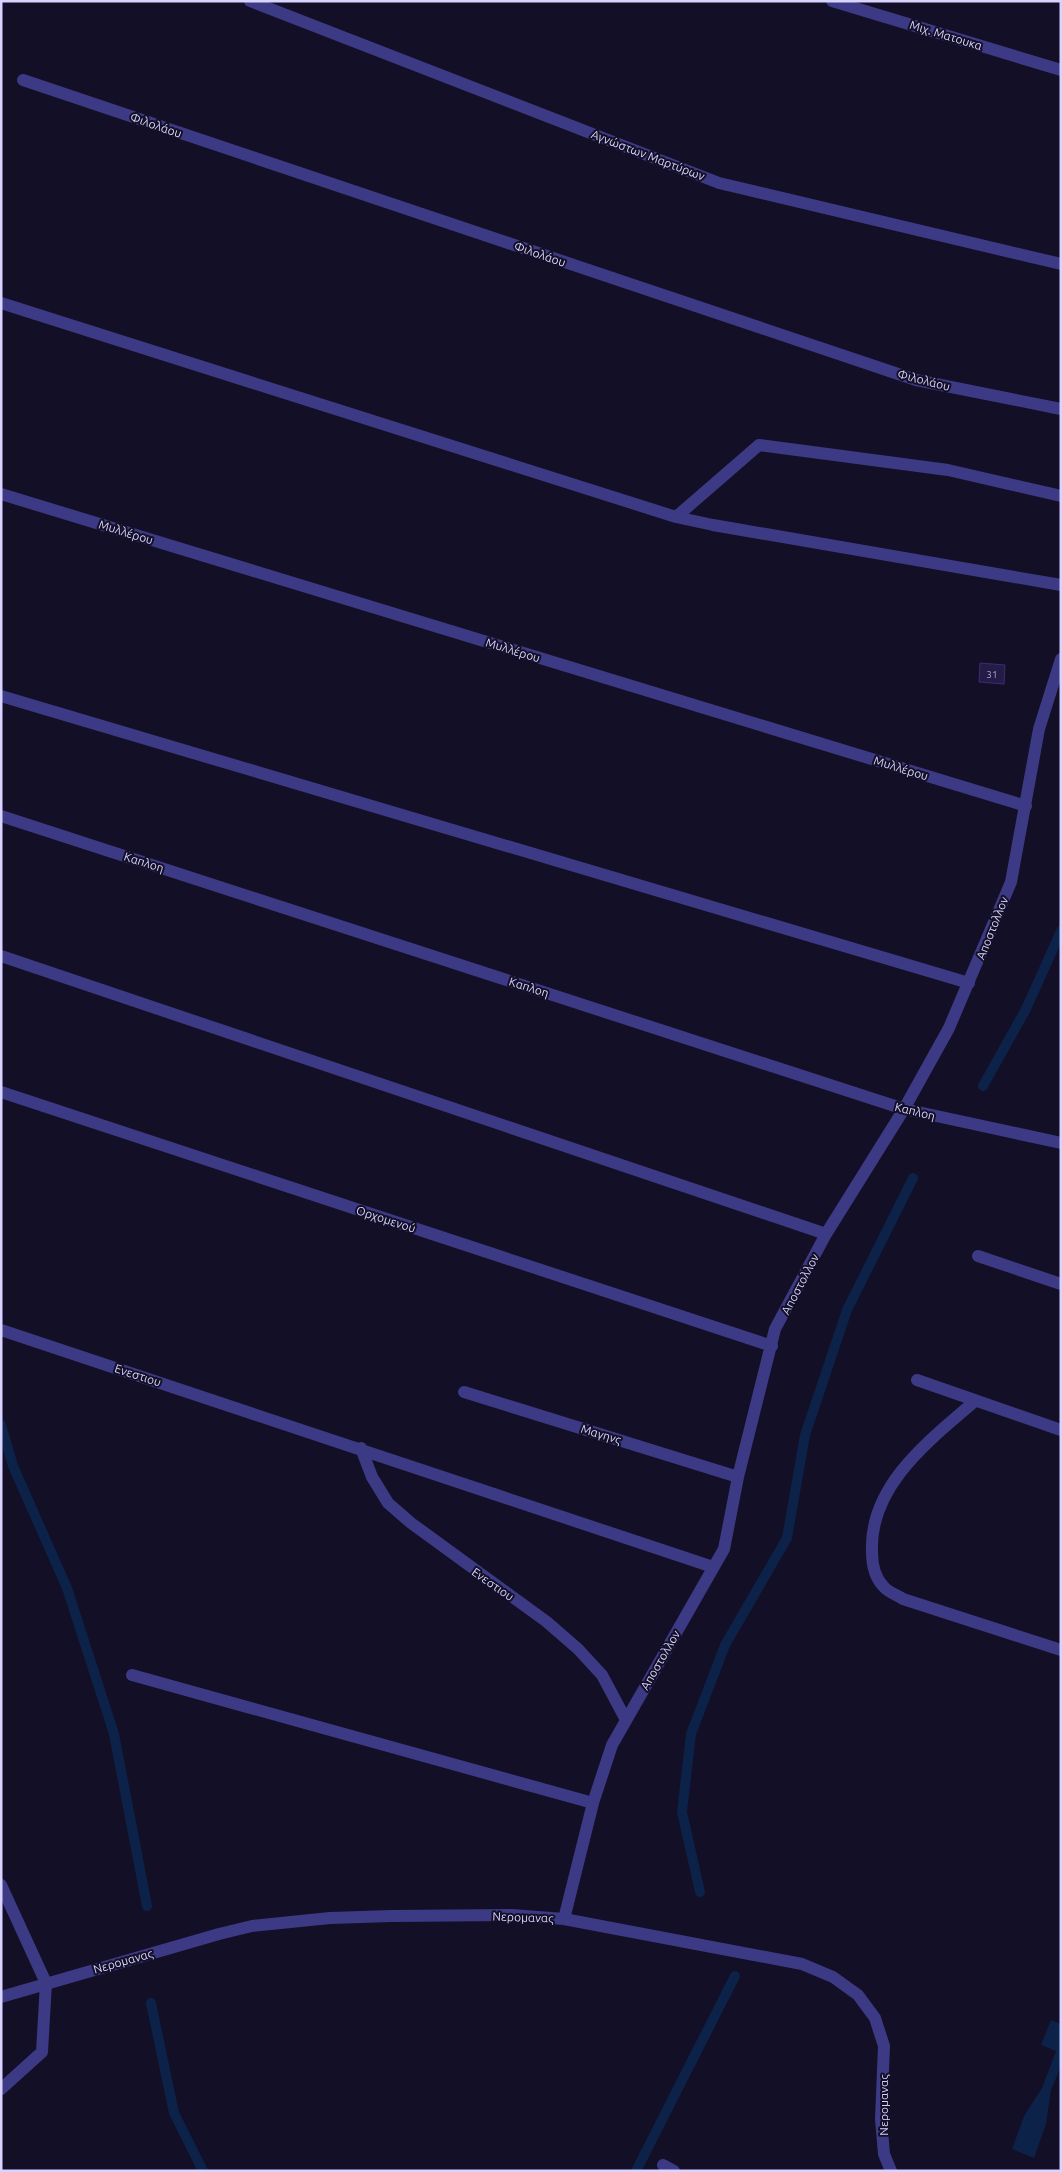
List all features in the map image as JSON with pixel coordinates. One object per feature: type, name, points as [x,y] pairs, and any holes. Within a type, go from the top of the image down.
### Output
[{"type":"street","name":"Αγνώστων Μαρτύρων","points":[[250,1],[719,183],[1061,264]]},
{"type":"street","name":"Μιχ. Ματουκα","points":[[832,1],[1061,70]]},
{"type":"street","name":"Φιλολάου","points":[[23,80],[916,380],[1061,409]]},
{"type":"street","points":[[1,303],[676,517],[712,525],[1061,585]]},
{"type":"street","points":[[676,517],[759,446],[948,470],[1061,496]]},
{"type":"street","name":"Μυλλέρου","points":[[1,494],[1026,806]]},
{"type":"street","name":"Αποστολλον","points":[[564,1918],[593,1803],[612,1745],[724,1549],[738,1477],[775,1329],[826,1234],[904,1109],[949,1028],[1011,882],[1039,729],[1061,660]]},
{"type":"street","points":[[1,696],[969,983]]},
{"type":"street","name":"Καπλοη","points":[[1,816],[904,1109],[1061,1144]]},
{"type":"street","points":[[1,956],[826,1234]]},
{"type":"street","name":"Ορχομενού","points":[[1,1092],[772,1346]]},
{"type":"street","points":[[978,1256],[1061,1284]]},
{"type":"street","name":"Ενεστιου","points":[[1,1330],[361,1448],[713,1567]]},
{"type":"street","points":[[917,1380],[1061,1430]]},
{"type":"street","name":"Μαγηνς","points":[[464,1392],[738,1477]]},
{"type":"street","points":[[975,1400],[924,1445],[899,1473],[882,1502],[871,1538],[872,1566],[884,1587],[903,1599],[1061,1650]]},
{"type":"street","name":"Ενεστιου","points":[[361,1448],[372,1478],[388,1503],[410,1523],[547,1622],[578,1649],[602,1675],[626,1720]]},
{"type":"street","points":[[132,1675],[593,1803]]},
{"type":"street","points":[[1,1885],[46,1983],[42,2052],[1,2089]]},
{"type":"street","name":"Νερομανας","points":[[1,1997],[252,1926],[291,1921],[391,1916],[512,1915],[564,1918],[802,1964],[833,1977],[858,1995],[875,2018],[884,2046],[881,2119],[884,2154],[891,2171]]},
{"type":"water","points":[[1051,2020],[1061,2024],[1061,2066],[1051,2090],[1046,2124],[1034,2158],[1012,2149],[1024,2116],[1042,2088],[1056,2051],[1041,2045]]},
{"type":"building","points":[[980,663],[1005,665],[1004,684],[979,682]]},
{"type":"waterway","points":[[983,1086],[1026,1009],[1061,931]]},
{"type":"waterway","points":[[700,1892],[682,1812],[691,1734],[725,1645],[787,1538],[805,1435],[847,1310],[913,1178]]},
{"type":"waterway","points":[[1,1425],[13,1466],[67,1588],[114,1734],[147,1906]]},
{"type":"waterway","points":[[636,2171],[735,1976]]},
{"type":"waterway","points":[[151,2003],[174,2113],[203,2171]]}]
